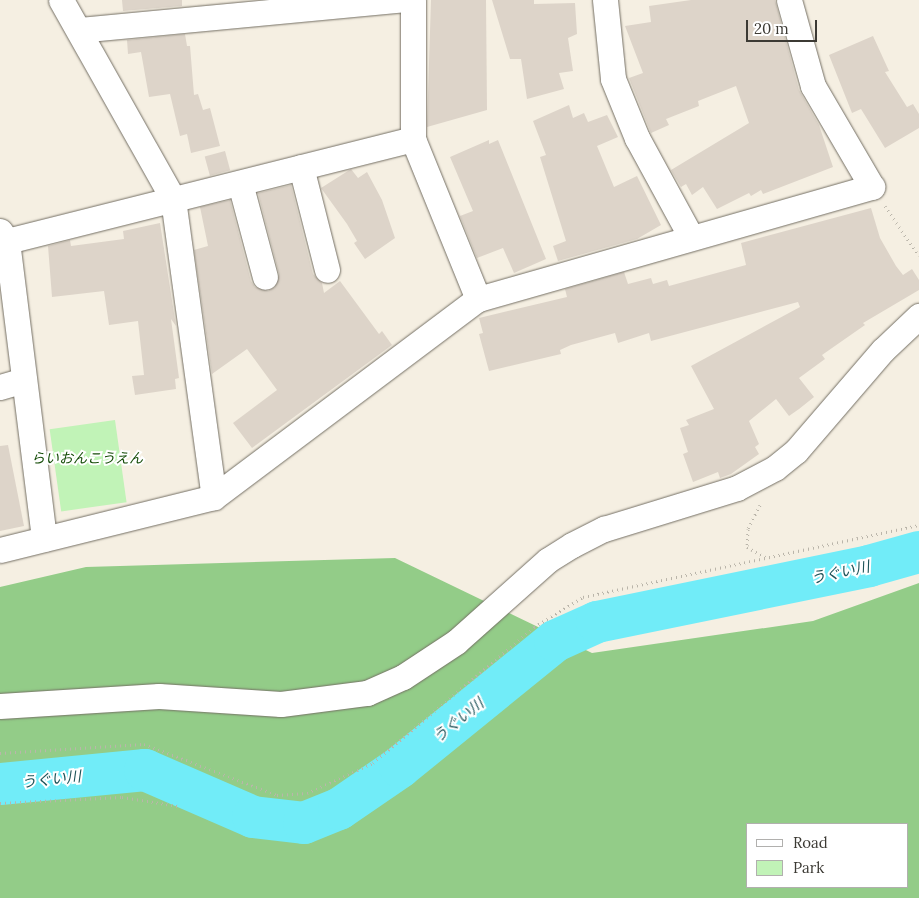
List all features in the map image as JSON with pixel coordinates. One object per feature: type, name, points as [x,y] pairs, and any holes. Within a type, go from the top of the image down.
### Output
[{"type":"street","points":[[61,0],[173,199],[214,497]]},
{"type":"street","points":[[79,30],[337,2],[399,0]]},
{"type":"street","points":[[412,0],[413,139],[478,299]]},
{"type":"street","points":[[605,0],[613,79],[637,138],[691,237]]},
{"type":"street","points":[[0,550],[214,497],[478,299],[872,187],[813,86],[788,0]]},
{"type":"street","points":[[44,539],[24,380],[3,236],[173,199],[413,139]]},
{"type":"street","points":[[301,167],[327,270]]},
{"type":"street","points":[[240,182],[265,277]]},
{"type":"street","points":[[0,706],[159,696],[281,704],[367,693],[402,677],[456,642],[548,560],[572,545],[604,529],[737,488],[775,468],[796,451],[883,350],[919,316]]},
{"type":"street","points":[[0,387],[24,380]]},
{"type":"path","points":[[872,187],[919,256]]},
{"type":"path","points":[[767,558],[747,547],[748,529],[754,513],[778,483],[775,468]]},
{"type":"path","points":[[0,803],[122,796],[178,806]]},
{"type":"green space","name":"らいおんこうえん","points":[[115,420],[127,502],[61,511],[50,429]]},
{"type":"green space","points":[[395,558],[592,653],[813,621],[919,583],[919,898],[0,898],[0,587],[86,567]]},
{"type":"building","points":[[122,0],[182,0],[182,6],[123,11]]},
{"type":"building","points":[[431,0],[486,0],[487,110],[427,127]]},
{"type":"building","points":[[492,0],[534,0],[534,4],[575,3],[577,34],[568,38],[573,71],[559,73],[564,89],[527,99],[521,59],[510,59]]},
{"type":"building","points":[[691,0],[775,0],[799,90],[819,125],[833,167],[763,194],[761,190],[751,196],[749,193],[717,209],[703,187],[692,195],[686,184],[681,187],[671,170],[749,123],[736,86],[698,101],[699,106],[666,119],[669,125],[651,133],[629,78],[643,73],[625,26],[651,22],[649,6]]},
{"type":"building","points":[[185,34],[187,46],[190,46],[194,95],[198,94],[203,110],[210,108],[220,146],[191,153],[187,134],[180,136],[170,94],[149,97],[141,52],[128,54],[127,40]]},
{"type":"building","points":[[873,36],[889,71],[885,72],[907,107],[913,104],[919,114],[919,128],[885,148],[861,109],[852,113],[829,55]]},
{"type":"building","points":[[569,105],[573,118],[584,113],[588,122],[607,115],[618,137],[597,146],[614,187],[637,176],[661,225],[637,239],[558,261],[553,246],[566,241],[540,157],[546,155],[533,121]]},
{"type":"building","points":[[489,140],[489,144],[498,140],[546,259],[514,273],[503,248],[477,258],[460,216],[473,211],[450,157]]},
{"type":"building","points":[[225,151],[230,170],[210,176],[205,156]]},
{"type":"building","points":[[351,169],[358,178],[367,172],[382,200],[395,238],[365,259],[354,243],[357,241],[347,224],[321,188]]},
{"type":"building","points":[[291,185],[313,274],[322,283],[324,293],[340,281],[379,334],[382,331],[392,345],[252,448],[233,423],[277,390],[247,349],[212,374],[194,250],[208,246],[200,207],[230,200],[251,281],[255,287],[268,291],[275,287],[279,274],[258,193]]},
{"type":"building","points":[[871,208],[880,238],[896,266],[903,275],[912,269],[919,280],[919,290],[863,323],[865,325],[822,355],[825,359],[799,378],[814,397],[799,409],[789,416],[776,399],[749,421],[759,444],[755,447],[759,454],[731,474],[720,478],[718,472],[693,482],[683,454],[688,452],[680,428],[689,425],[686,420],[714,409],[691,366],[800,307],[798,302],[651,341],[649,333],[618,343],[615,333],[571,345],[560,350],[561,354],[489,371],[479,334],[483,333],[479,318],[567,297],[565,289],[624,272],[628,284],[651,278],[653,284],[667,280],[669,286],[746,265],[741,243]]},
{"type":"building","points":[[160,223],[176,326],[171,319],[179,378],[175,379],[176,389],[135,395],[132,376],[144,375],[138,321],[109,325],[104,291],[52,297],[48,246],[70,240],[71,246],[124,239],[123,231]]},
{"type":"building","points":[[8,445],[24,526],[0,531],[0,446]]},
{"type":"waterway","name":"うぐい川","points":[[0,784],[145,770],[253,817],[304,823],[339,809],[400,767],[555,641],[597,622],[869,566],[919,552]]}]
